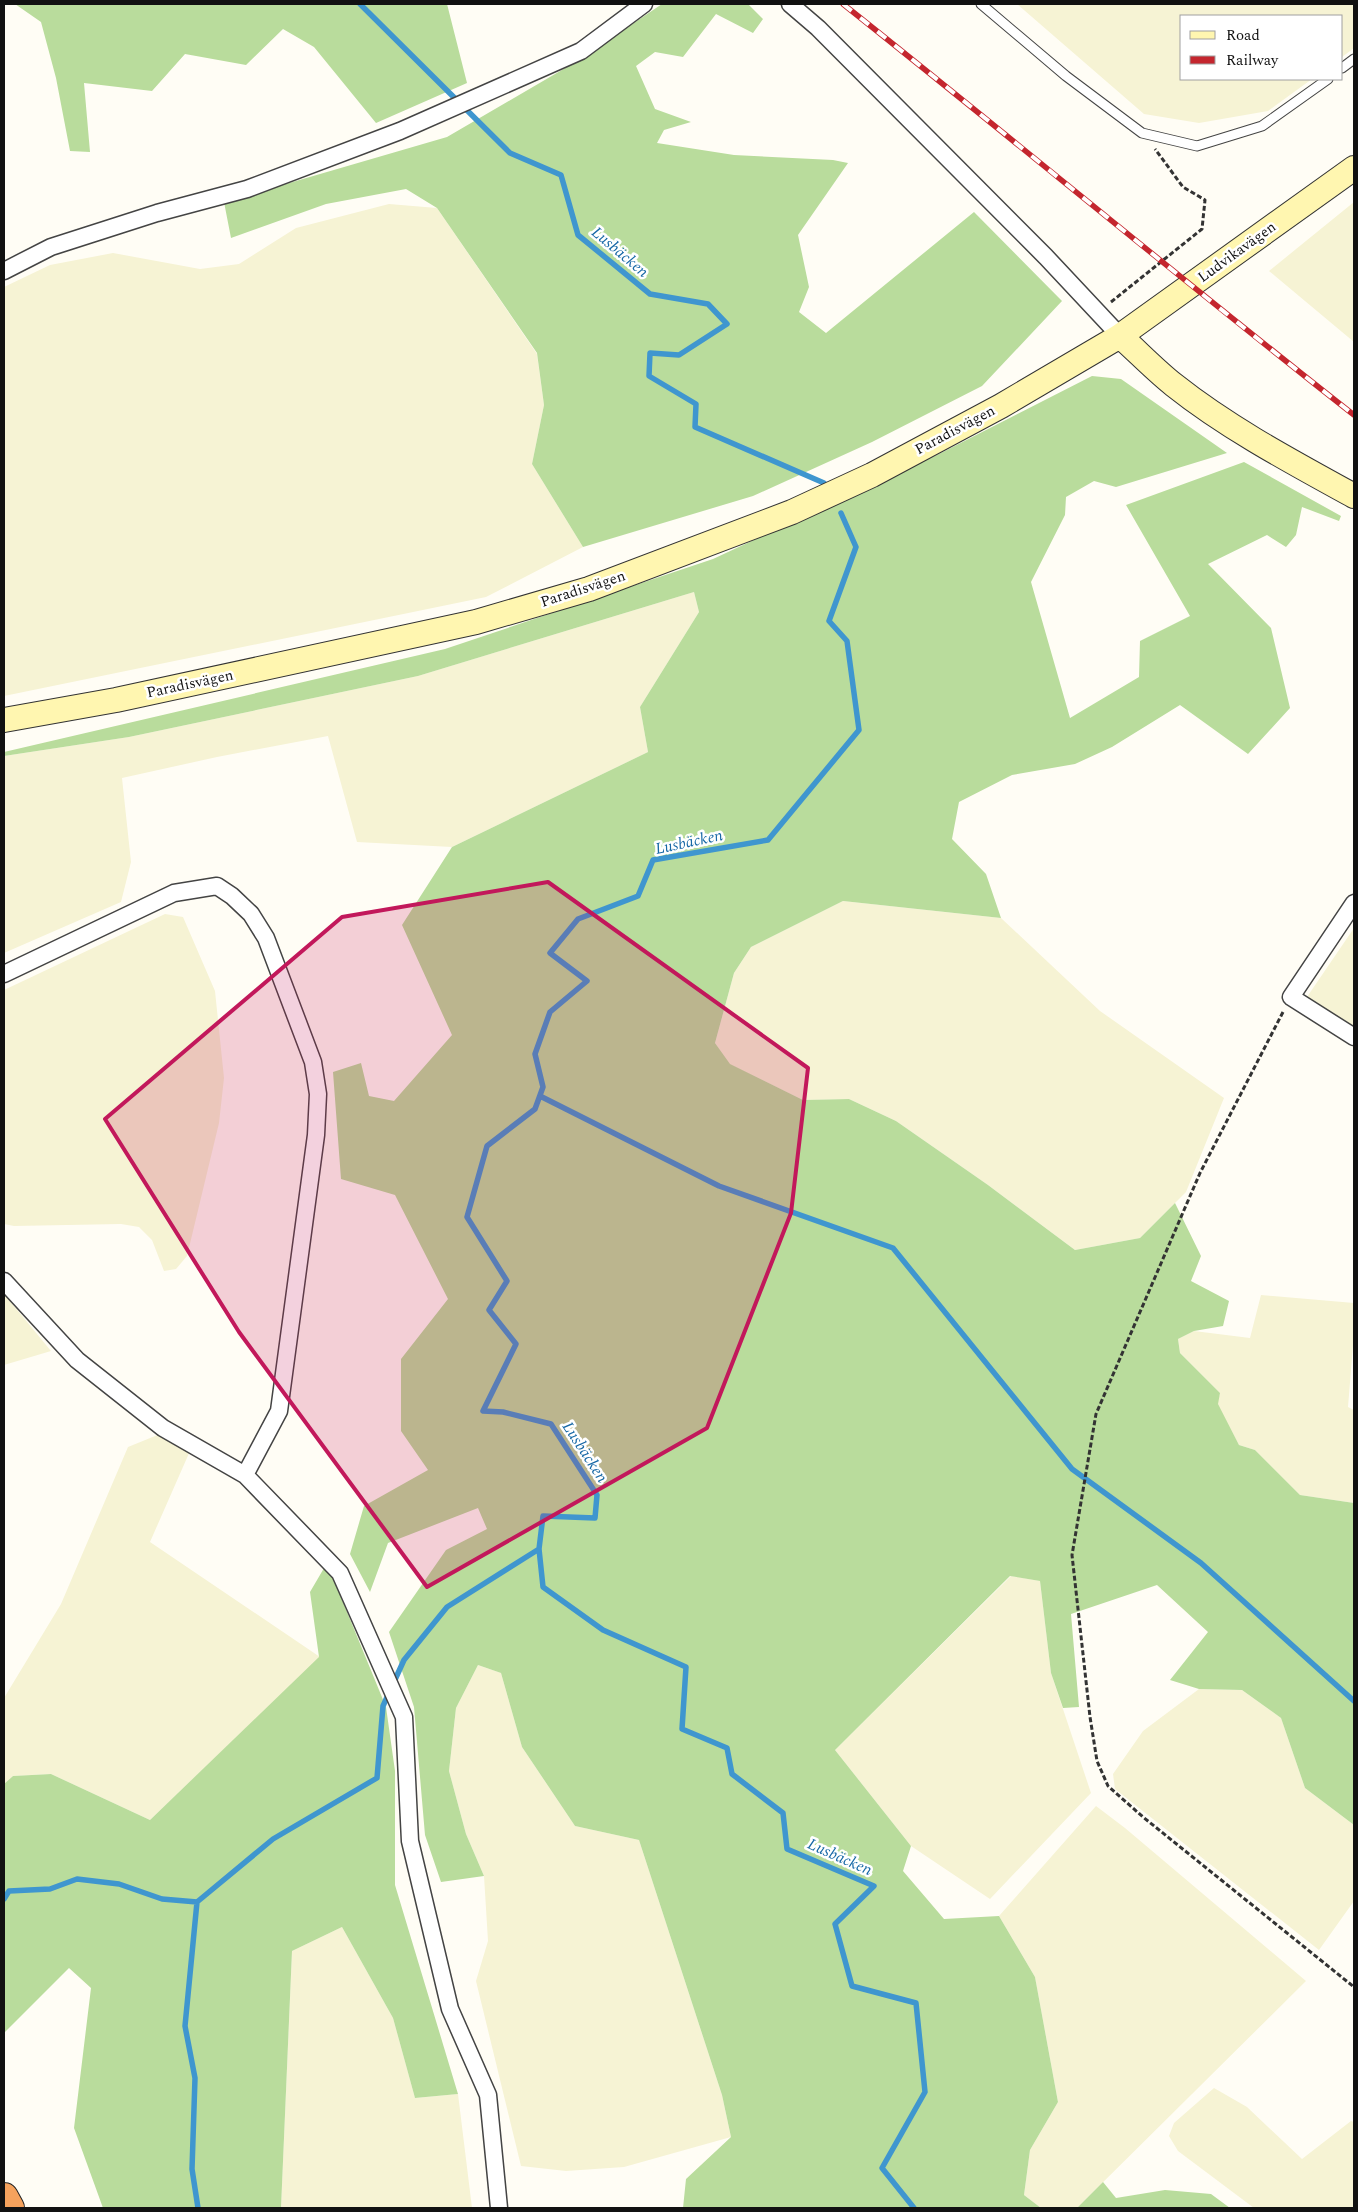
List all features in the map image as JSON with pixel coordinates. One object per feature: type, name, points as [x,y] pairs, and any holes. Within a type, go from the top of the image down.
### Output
[{"type":"highway","points":[[4,2197],[10,2208]]},
{"type":"street","points":[[4,270],[51,247],[157,213],[247,188],[400,131],[581,50],[644,4]]},
{"type":"street","points":[[790,4],[818,28],[1099,312],[1120,336],[1174,385],[1229,423],[1354,496]]},
{"type":"street","name":"Ludvikavägen","points":[[1120,336],[1354,168]]},
{"type":"street","name":"Paradisvägen","points":[[4,720],[116,700],[476,622],[589,589],[792,512],[872,475],[1001,406],[1120,336]]},
{"type":"street","points":[[4,974],[174,893],[217,886],[232,896],[251,914],[266,938],[313,1062],[318,1094],[316,1135],[279,1411],[245,1475]]},
{"type":"street","points":[[1354,903],[1291,997],[1354,1037]]},
{"type":"street","points":[[4,1281],[77,1360],[163,1428],[245,1475],[340,1573],[404,1717],[410,1841],[450,2009],[488,2095],[499,2208]]},
{"type":"lane","points":[[981,4],[1066,76],[1142,133],[1197,146],[1262,126],[1327,80]]},
{"type":"lane","points":[[1343,67],[1354,59]]},
{"type":"path","points":[[1099,312],[1202,229],[1205,200],[1183,187],[1142,133]]},
{"type":"path","points":[[1291,997],[1200,1172],[1096,1414],[1072,1556],[1090,1717],[1098,1761],[1108,1786],[1143,1817],[1354,1987]]},
{"type":"highlighted area","points":[[548,882],[808,1068],[791,1213],[707,1428],[427,1587],[239,1332],[105,1119],[342,917]]},
{"type":"shaded area","points":[[1017,4],[1354,4],[1354,48],[1343,56],[1343,15],[1180,15],[1180,80],[1311,80],[1268,111],[1199,123],[1144,114]]},
{"type":"shaded area","points":[[1354,202],[1354,342],[1269,271]]},
{"type":"shaded area","points":[[389,204],[437,208],[537,354],[544,405],[532,464],[583,547],[486,597],[4,696],[4,287],[50,265],[113,253],[200,269],[239,264],[296,228]]},
{"type":"shaded area","points":[[694,592],[699,612],[640,707],[648,752],[452,847],[357,842],[328,736],[217,757],[122,778],[131,862],[121,902],[4,953],[4,756],[129,737],[418,676]]},
{"type":"shaded area","points":[[843,901],[1001,918],[1100,1011],[1224,1098],[1186,1192],[1140,1238],[1075,1250],[988,1185],[896,1121],[849,1099],[803,1100],[729,1064],[715,1043],[734,973],[751,947]]},
{"type":"shaded area","points":[[165,914],[183,917],[215,991],[224,1078],[219,1123],[187,1256],[176,1269],[164,1271],[152,1240],[139,1227],[121,1224],[14,1226],[4,1224],[4,990]]},
{"type":"shaded area","points":[[1354,928],[1354,1028],[1307,997]]},
{"type":"shaded area","points":[[4,1294],[51,1351],[4,1365]]},
{"type":"shaded area","points":[[1261,1295],[1354,1303],[1354,1333],[1348,1407],[1354,1410],[1354,1503],[1300,1495],[1255,1450],[1239,1445],[1217,1404],[1220,1393],[1180,1353],[1178,1339],[1194,1331],[1250,1338]]},
{"type":"shaded area","points":[[160,1434],[190,1451],[150,1542],[320,1657],[150,1820],[51,1774],[13,1776],[4,1784],[4,1698],[61,1604],[128,1447]]},
{"type":"shaded area","points":[[1011,1576],[1040,1581],[1051,1673],[1091,1793],[990,1899],[911,1846],[835,1750]]},
{"type":"shaded area","points":[[478,1665],[501,1673],[522,1747],[575,1826],[639,1840],[722,2095],[731,2137],[624,2167],[566,2171],[521,2166],[476,1981],[488,1941],[484,1876],[466,1834],[449,1771],[456,1708]]},
{"type":"shaded area","points":[[1199,1689],[1242,1690],[1281,1718],[1305,1788],[1354,1825],[1354,1901],[1319,1950],[1115,1789],[1113,1774],[1143,1731]]},
{"type":"shaded area","points":[[1096,1806],[1125,1828],[1306,1981],[1077,2208],[1041,2208],[1024,2195],[1030,2150],[1058,2102],[1035,1977],[999,1916]]},
{"type":"shaded area","points":[[342,1927],[393,2018],[415,2098],[458,2094],[472,2208],[281,2208],[292,1951]]},
{"type":"shaded area","points":[[1214,2088],[1247,2107],[1302,2159],[1351,2121],[1354,2122],[1354,2208],[1254,2208],[1178,2151],[1169,2136],[1174,2123]]},
{"type":"green space","points":[[15,4],[447,4],[467,83],[376,123],[314,47],[283,29],[246,65],[185,54],[152,91],[84,83],[90,152],[70,151],[56,78],[41,22]]},
{"type":"green space","points":[[662,4],[748,4],[763,19],[753,33],[716,14],[683,57],[655,52],[636,66],[655,109],[691,122],[664,130],[657,143],[734,155],[833,160],[848,163],[798,235],[809,287],[799,312],[826,333],[974,212],[1062,301],[982,386],[872,442],[753,496],[583,547],[532,464],[544,405],[537,353],[437,208],[406,189],[326,204],[231,238],[224,202],[447,137],[579,60]]},
{"type":"green space","points":[[1092,376],[1121,379],[1227,453],[1116,487],[1094,481],[1066,497],[1065,515],[1031,582],[1070,718],[1139,677],[1140,641],[1190,616],[1126,505],[1244,462],[1341,516],[1339,521],[1302,507],[1296,535],[1286,547],[1267,535],[1208,564],[1271,628],[1290,708],[1248,754],[1180,705],[1112,747],[1075,764],[1012,775],[959,802],[952,839],[986,874],[1001,918],[843,901],[751,947],[734,973],[715,1043],[730,1064],[803,1100],[849,1099],[896,1121],[988,1185],[1075,1250],[1140,1238],[1175,1203],[1201,1256],[1191,1281],[1229,1301],[1223,1326],[1194,1331],[1178,1339],[1180,1353],[1220,1393],[1218,1404],[1239,1445],[1255,1450],[1300,1495],[1354,1503],[1354,1825],[1305,1788],[1281,1718],[1242,1690],[1199,1689],[1170,1680],[1208,1632],[1157,1585],[1071,1614],[1079,1707],[1063,1708],[1051,1673],[1040,1581],[1010,1576],[835,1750],[911,1846],[903,1871],[944,1919],[999,1916],[1035,1977],[1058,2102],[1030,2150],[1024,2195],[1041,2208],[683,2208],[686,2179],[731,2137],[722,2095],[639,1840],[575,1826],[522,1747],[501,1673],[478,1665],[456,1708],[449,1771],[466,1834],[484,1876],[441,1882],[425,1835],[414,1707],[389,1632],[446,1550],[487,1529],[478,1508],[388,1543],[370,1592],[350,1554],[364,1506],[428,1470],[401,1431],[401,1359],[448,1299],[395,1195],[341,1179],[333,1072],[361,1063],[369,1096],[394,1101],[452,1035],[402,925],[452,847],[648,752],[640,707],[699,612],[694,592],[418,676],[129,737],[4,756],[4,752],[445,649],[713,559],[935,456]]},
{"type":"green space","points":[[327,1563],[386,1707],[395,1771],[395,1885],[458,2094],[415,2098],[393,2018],[342,1927],[292,1951],[281,2208],[103,2208],[74,2128],[91,1988],[69,1968],[4,2033],[4,1784],[13,1776],[51,1774],[150,1820],[319,1657],[310,1592]]},
{"type":"green space","points":[[1103,2182],[1116,2198],[1165,2190],[1211,2194],[1230,2208],[1077,2208]]},
{"type":"waterway","name":"Lusbäcken","points":[[360,4],[510,153],[561,175],[578,235],[650,294],[708,304],[727,324],[679,355],[650,353],[649,376],[696,404],[695,427],[824,483]]},
{"type":"waterway","name":"Lusbäcken","points":[[841,513],[856,547],[829,621],[847,641],[859,730],[768,840],[653,860],[638,896],[578,919],[550,953],[587,981],[550,1012],[535,1054],[543,1087],[535,1109],[487,1146],[467,1217],[507,1281],[489,1310],[516,1344],[483,1411],[503,1412],[551,1424],[597,1495],[595,1518],[543,1516],[539,1549],[543,1587],[603,1630],[686,1667],[682,1729],[727,1748],[732,1774],[783,1813],[787,1849],[874,1886],[835,1924],[852,1986],[916,2003],[925,2092],[882,2168],[914,2208]]},
{"type":"waterway","points":[[540,1096],[719,1186],[893,1248],[1072,1469],[1201,1563],[1354,1701]]},
{"type":"waterway","points":[[198,2208],[192,2169],[195,2078],[185,2026],[197,1902],[273,1839],[377,1778],[383,1706],[404,1660],[447,1607],[539,1549]]},
{"type":"waterway","points":[[4,1899],[9,1891],[50,1889],[77,1879],[119,1884],[162,1899],[197,1902]]},
{"type":"railway","points":[[843,4],[1354,415]]}]
